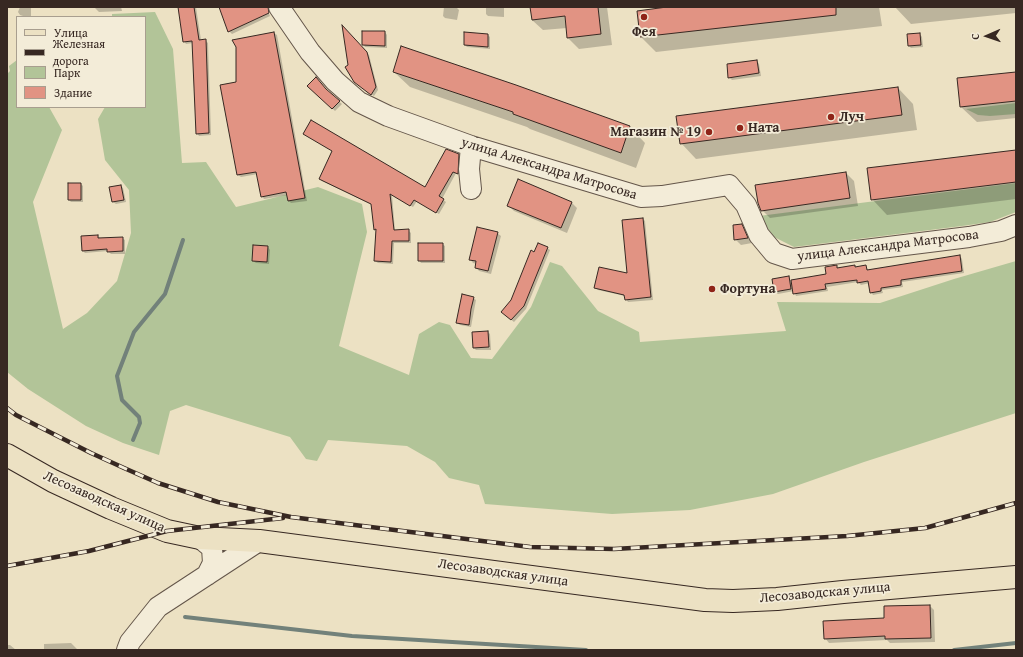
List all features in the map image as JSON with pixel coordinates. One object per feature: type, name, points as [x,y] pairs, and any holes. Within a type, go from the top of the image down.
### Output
[{"type":"main road","name":"Лесозаводская улица","points":[[7,456],[53,481],[112,508],[167,531],[200,538],[259,541],[705,600],[733,601],[777,599],[1016,576]]},
{"type":"street","name":"улица Александра Матросова","points":[[279,7],[310,52],[335,81],[359,102],[388,116],[471,146],[641,197],[662,196],[729,185],[746,205],[759,235],[774,253],[792,259],[969,237],[1001,231],[1016,226]]},
{"type":"street","points":[[471,146],[471,189]]},
{"type":"street","points":[[200,538],[212,548],[213,563],[207,574]]},
{"type":"street","points":[[127,650],[130,642],[158,607],[259,541]]},
{"type":"green space","points":[[155,12],[173,49],[182,163],[206,162],[236,207],[318,187],[362,204],[367,232],[339,346],[409,375],[419,334],[439,322],[450,325],[471,358],[492,359],[531,307],[550,262],[562,266],[598,311],[639,332],[640,342],[786,331],[777,302],[880,303],[1016,261],[1016,413],[864,462],[773,494],[690,510],[612,514],[485,504],[479,485],[449,478],[435,462],[407,446],[328,440],[317,461],[306,459],[290,437],[186,405],[170,411],[159,455],[123,443],[86,426],[28,389],[7,372],[7,74],[10,71],[9,66],[16,61],[16,108],[50,108],[62,130],[33,202],[63,329],[87,313],[117,281],[131,233],[129,190],[105,160],[98,119],[104,108],[146,108],[146,16],[112,16],[112,14]]},
{"type":"green space","points":[[1016,103],[1016,114],[990,116],[978,115],[966,109]]},
{"type":"green space","points":[[1016,183],[1016,212],[990,222],[962,226],[794,247],[774,237],[759,216]]},
{"type":"building","points":[[178,7],[194,7],[199,40],[206,39],[209,133],[196,134],[192,41],[183,42]]},
{"type":"building","points":[[219,7],[268,7],[269,13],[228,32]]},
{"type":"building","points":[[530,7],[598,7],[601,34],[567,38],[565,16],[532,20]]},
{"type":"building","points":[[667,7],[836,7],[836,15],[640,37],[637,11]]},
{"type":"building","points":[[342,25],[367,52],[376,87],[371,95],[354,82],[345,67],[348,65]]},
{"type":"building","points":[[362,31],[385,31],[385,46],[362,45]]},
{"type":"building","points":[[274,32],[305,198],[288,201],[286,192],[261,197],[256,172],[237,175],[220,85],[236,82],[236,47],[232,40]]},
{"type":"building","points":[[464,32],[488,34],[488,47],[464,45]]},
{"type":"building","points":[[920,33],[921,45],[908,46],[907,34]]},
{"type":"building","points":[[401,46],[630,126],[621,153],[513,114],[513,112],[393,72]]},
{"type":"building","points":[[757,60],[759,73],[728,78],[727,64]]},
{"type":"building","points":[[1016,72],[1016,101],[960,107],[957,78]]},
{"type":"building","points":[[316,77],[326,89],[340,101],[332,109],[307,86]]},
{"type":"building","points":[[898,87],[902,115],[680,144],[676,116]]},
{"type":"building","points":[[311,120],[425,187],[446,149],[459,154],[458,174],[453,172],[439,196],[444,199],[436,213],[414,200],[410,206],[390,194],[394,230],[409,229],[409,241],[392,241],[391,262],[374,261],[376,229],[374,230],[371,204],[319,179],[332,151],[303,134]]},
{"type":"building","points":[[1016,150],[1016,182],[871,200],[867,168]]},
{"type":"building","points":[[846,172],[850,198],[761,211],[755,185]]},
{"type":"building","points":[[518,179],[572,202],[561,228],[507,206]]},
{"type":"building","points":[[68,183],[81,183],[81,200],[68,200]]},
{"type":"building","points":[[121,185],[124,200],[112,202],[109,187]]},
{"type":"building","points":[[643,218],[651,297],[625,300],[624,295],[594,288],[599,267],[627,273],[622,220]]},
{"type":"building","points":[[742,224],[748,238],[734,240],[733,225]]},
{"type":"building","points":[[477,227],[498,232],[488,271],[475,268],[476,261],[469,260]]},
{"type":"building","points":[[98,235],[98,238],[123,237],[123,251],[107,252],[107,249],[82,251],[81,236]]},
{"type":"building","points":[[418,243],[443,243],[443,261],[418,261]]},
{"type":"building","points":[[538,243],[548,247],[524,306],[511,320],[501,312],[511,300],[531,250],[534,252]]},
{"type":"building","points":[[253,245],[268,246],[267,262],[252,261]]},
{"type":"building","points":[[960,255],[962,271],[901,280],[901,285],[881,288],[881,291],[870,293],[868,281],[857,283],[857,280],[825,284],[826,289],[793,294],[791,280],[826,274],[825,267],[837,265],[837,268],[866,265],[867,270]]},
{"type":"building","points":[[789,276],[791,289],[774,292],[772,279]]},
{"type":"building","points":[[462,294],[474,297],[469,325],[456,323]]},
{"type":"building","points":[[488,331],[489,347],[473,348],[472,332]]},
{"type":"building","points":[[930,605],[931,638],[885,639],[885,636],[824,639],[823,621],[884,618],[884,606]]},
{"type":"waterway","points":[[133,440],[140,423],[139,417],[122,400],[117,376],[134,332],[165,294],[183,240]]},
{"type":"waterway","points":[[185,617],[352,636],[586,650]]},
{"type":"waterway","points":[[954,650],[1016,643]]},
{"type":"railway","points":[[7,408],[16,415],[124,468],[158,483],[218,502],[291,517],[530,547],[614,549],[847,536],[925,528],[1016,503]]},
{"type":"railway","points":[[7,566],[89,551],[167,531],[283,518]]},
{"type":"place","name":"Фея","points":[[644,17]]},
{"type":"place","name":"Луч","points":[[831,117]]},
{"type":"place","name":"Ната","points":[[740,128]]},
{"type":"place","name":"Магазин № 19","points":[[709,132]]},
{"type":"place","name":"Фортуна","points":[[712,289]]}]
